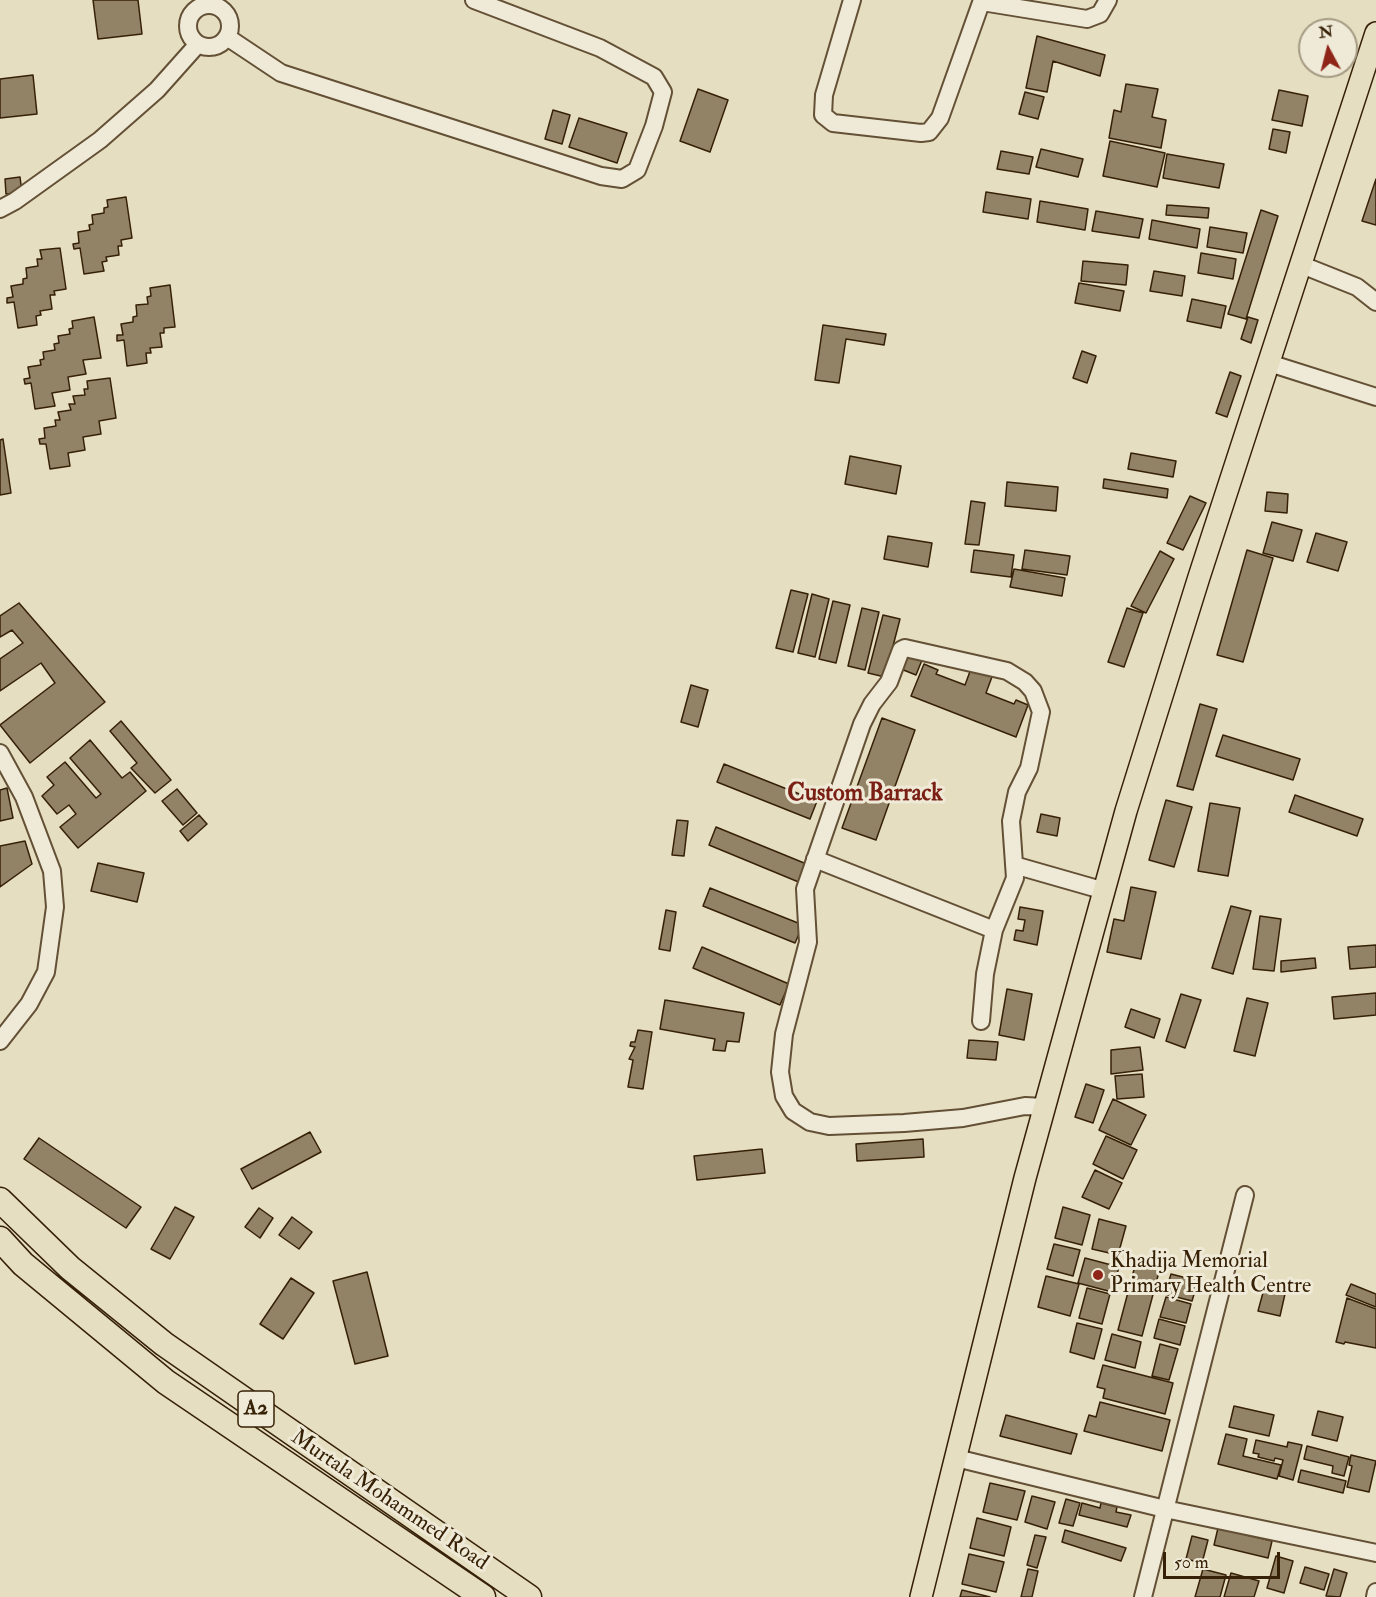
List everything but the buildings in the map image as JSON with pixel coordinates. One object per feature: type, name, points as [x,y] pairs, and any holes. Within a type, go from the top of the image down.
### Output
[{"type":"highway","name":"Murtala Mohammed Road","points":[[0,1200],[70,1268],[164,1344],[529,1597]]},
{"type":"highway","name":"Murtala Mohammed Road","points":[[0,1239],[23,1264],[166,1382],[477,1596]]},
{"type":"main road","points":[[921,1597],[1013,1222],[1152,724],[1376,33]]},
{"type":"street","points":[[226,37],[280,73],[601,176],[622,179],[637,170],[654,126],[663,92],[654,77],[600,48],[474,0]]},
{"type":"street","points":[[852,0],[824,95],[823,114],[832,123],[921,133],[929,132],[940,118],[982,1],[1087,20],[1100,14],[1108,0]]},
{"type":"street","points":[[212,3],[228,18],[230,24],[226,37],[217,46],[198,44],[189,34],[188,22],[195,11],[212,3]]},
{"type":"street","points":[[0,209],[15,201],[100,140],[157,90],[198,44]]},
{"type":"street","points":[[1302,265],[1357,287],[1376,302]]},
{"type":"street","points":[[1269,363],[1376,397]]},
{"type":"street","points":[[981,1021],[985,974],[994,930],[1015,878],[1011,821],[1017,792],[1029,768],[1040,725],[1038,700],[1025,682],[1007,671],[910,648],[901,650],[889,682],[872,704],[862,724],[804,890],[808,942],[784,1034],[780,1072],[784,1096],[793,1111],[810,1122],[830,1126],[963,1118],[1025,1106],[1045,1107]]},
{"type":"street","points":[[0,753],[24,796],[52,871],[55,907],[46,972],[29,1004],[0,1041]]},
{"type":"street","points":[[815,860],[994,930]]},
{"type":"street","points":[[1014,865],[1105,891]]},
{"type":"street","points":[[1143,1597],[1245,1194]]},
{"type":"street","points":[[956,1458],[1165,1509],[1376,1553]]},
{"type":"street","points":[[1375,1597],[1376,1592]]},
{"type":"place","name":"Khadija Memorial Primary Health Centre","points":[[1098,1275]]},
{"type":"district","name":"Custom Barrack","points":[[865,795]]}]
